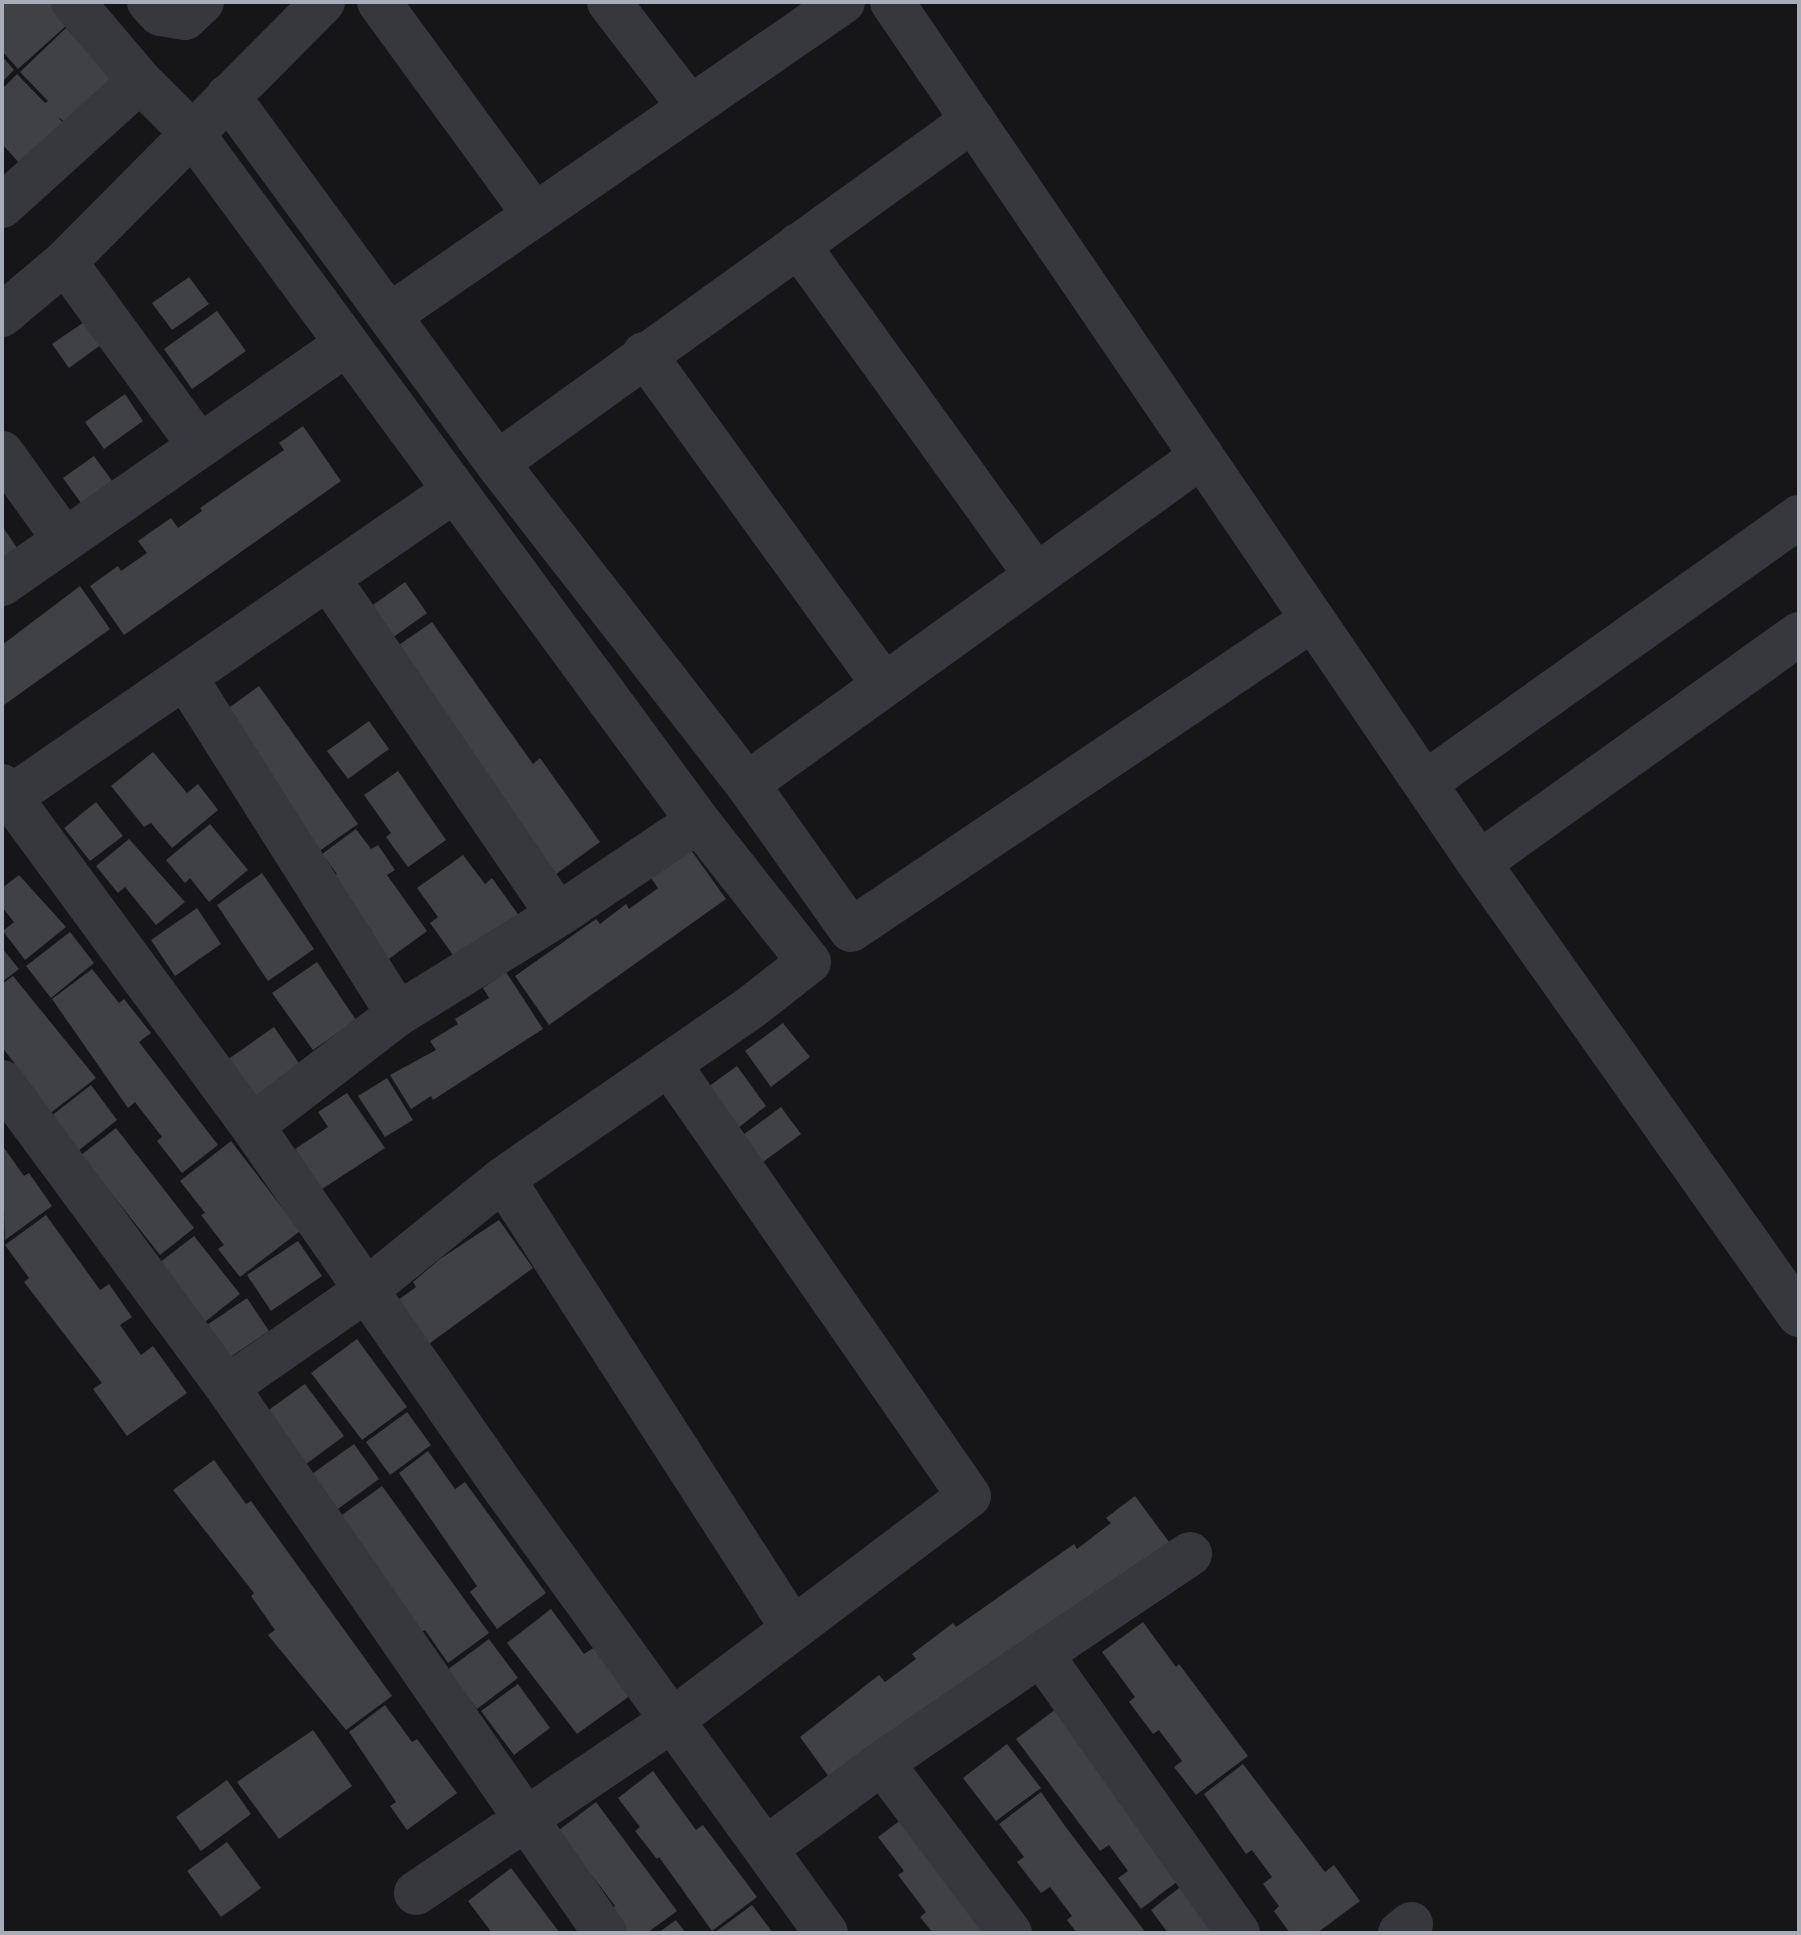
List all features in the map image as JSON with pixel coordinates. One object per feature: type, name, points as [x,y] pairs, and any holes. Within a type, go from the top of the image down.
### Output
[{"type":"street","points":[[73,2],[166,107],[698,821],[809,962],[503,1179],[365,1291],[227,1387]]},
{"type":"street","points":[[149,2],[160,14],[185,18],[202,2]]},
{"type":"street","points":[[6,194],[166,107],[228,96],[323,2]]},
{"type":"street","points":[[379,2],[534,214]]},
{"type":"street","points":[[609,2],[689,106]]},
{"type":"street","points":[[390,315],[843,2]]},
{"type":"street","points":[[892,2],[1479,863],[1799,1315]]},
{"type":"street","points":[[228,96],[497,463],[747,784],[851,930],[1313,619]]},
{"type":"street","points":[[2,315],[65,262],[166,107]]},
{"type":"street","points":[[497,463],[644,354],[973,120]]},
{"type":"street","points":[[798,245],[1036,575]]},
{"type":"street","points":[[65,262],[199,445]]},
{"type":"street","points":[[2,584],[345,345]]},
{"type":"street","points":[[644,354],[884,685]]},
{"type":"street","points":[[2,453],[64,539]]},
{"type":"street","points":[[747,784],[1202,456]]},
{"type":"street","points":[[454,491],[185,677],[5,796],[252,1126],[365,1291],[826,1933]]},
{"type":"street","points":[[1425,783],[1799,517]]},
{"type":"street","points":[[328,578],[558,915]]},
{"type":"street","points":[[1479,863],[1799,634]]},
{"type":"street","points":[[185,677],[398,1014]]},
{"type":"street","points":[[252,1126],[398,1014],[558,915],[698,821]]},
{"type":"street","points":[[416,1893],[671,1721],[969,1496],[669,1064]]},
{"type":"street","points":[[2,1082],[227,1387],[605,1933]]},
{"type":"street","points":[[503,1179],[793,1629]]},
{"type":"street","points":[[765,1849],[882,1763],[1190,1554]]},
{"type":"street","points":[[1041,1654],[1238,1933]]},
{"type":"street","points":[[882,1763],[1010,1933]]},
{"type":"building","points":[[2,2],[49,2],[68,24],[18,69],[2,51]]},
{"type":"building","points":[[66,28],[113,77],[66,123],[58,117],[65,125],[22,166],[2,144],[2,89],[17,74],[45,103],[48,101],[20,72]]},
{"type":"building","points":[[2,56],[14,70],[2,82]]},
{"type":"building","points":[[189,277],[209,304],[172,330],[152,303]]},
{"type":"building","points":[[217,311],[246,351],[192,389],[164,349]]},
{"type":"building","points":[[93,316],[109,339],[69,368],[52,344]]},
{"type":"building","points":[[125,394],[143,421],[104,449],[85,422]]},
{"type":"building","points":[[303,426],[341,481],[124,635],[90,586],[118,566],[121,571],[147,553],[138,541],[171,518],[178,528],[202,511],[200,508],[284,450],[279,443]]},
{"type":"building","points":[[94,456],[112,481],[81,503],[63,478]]},
{"type":"building","points":[[2,526],[18,549],[2,561]]},
{"type":"building","points":[[405,582],[427,613],[388,641],[366,610]]},
{"type":"building","points":[[80,586],[110,629],[4,705],[2,645]]},
{"type":"building","points":[[432,622],[533,764],[540,758],[600,842],[556,874],[396,647]]},
{"type":"building","points":[[259,686],[358,824],[318,852],[223,712]]},
{"type":"building","points":[[369,721],[389,749],[348,779],[327,751]]},
{"type":"building","points":[[153,752],[187,793],[198,784],[218,810],[172,848],[151,823],[144,827],[111,786]]},
{"type":"building","points":[[398,771],[446,840],[408,867],[386,837],[391,833],[364,795]]},
{"type":"building","points":[[96,802],[123,836],[90,861],[64,828]]},
{"type":"building","points":[[210,824],[248,870],[209,902],[190,878],[185,883],[166,860]]},
{"type":"building","points":[[356,829],[371,849],[378,845],[395,870],[387,875],[427,931],[386,961],[367,935],[372,931],[331,879],[337,874],[322,854]]},
{"type":"building","points":[[129,839],[185,902],[156,925],[125,887],[118,893],[96,866]]},
{"type":"building","points":[[691,850],[726,899],[549,1025],[515,976],[596,919],[600,924],[626,904],[629,909],[658,888],[651,878]]},
{"type":"building","points":[[463,855],[485,884],[492,878],[520,917],[458,962],[430,923],[438,917],[417,888]]},
{"type":"building","points":[[262,873],[314,949],[268,981],[217,905]]},
{"type":"building","points":[[19,875],[66,927],[25,960],[3,931],[14,922],[2,907],[2,888]]},
{"type":"building","points":[[197,908],[221,944],[175,976],[151,940]]},
{"type":"building","points":[[70,932],[94,963],[51,998],[26,966]]},
{"type":"building","points":[[2,948],[19,969],[2,982]]},
{"type":"building","points":[[317,962],[356,1020],[313,1050],[272,993]]},
{"type":"building","points":[[92,969],[119,1003],[124,999],[151,1033],[139,1042],[218,1145],[182,1173],[157,1141],[162,1137],[135,1102],[128,1108],[52,999]]},
{"type":"building","points":[[506,972],[543,1029],[433,1100],[431,1096],[411,1109],[390,1075],[436,1050],[430,1041],[458,1024],[455,1019],[489,998],[483,988]]},
{"type":"building","points":[[13,976],[96,1078],[44,1118],[21,1072],[2,1047],[2,984]]},
{"type":"building","points":[[783,1023],[810,1057],[771,1087],[745,1051]]},
{"type":"building","points":[[274,1027],[305,1072],[257,1105],[227,1060]]},
{"type":"building","points":[[737,1066],[766,1106],[738,1128],[708,1087]]},
{"type":"building","points":[[387,1078],[413,1120],[385,1137],[358,1096]]},
{"type":"building","points":[[91,1085],[117,1120],[73,1155],[46,1120]]},
{"type":"building","points":[[347,1093],[385,1148],[322,1189],[295,1149],[328,1127],[318,1112]]},
{"type":"building","points":[[781,1107],[801,1134],[763,1162],[743,1135]]},
{"type":"building","points":[[116,1128],[194,1228],[160,1255],[81,1155]]},
{"type":"building","points":[[231,1141],[300,1231],[240,1277],[218,1249],[224,1245],[201,1215],[205,1213],[180,1181]]},
{"type":"building","points":[[2,1145],[24,1176],[29,1173],[52,1206],[5,1240]]},
{"type":"building","points":[[46,1215],[100,1290],[109,1284],[132,1317],[120,1325],[141,1355],[153,1346],[187,1393],[127,1436],[93,1389],[102,1383],[24,1282],[29,1278],[5,1245]]},
{"type":"building","points":[[499,1220],[533,1268],[426,1346],[394,1303],[416,1287],[413,1282],[440,1259]]},
{"type":"building","points":[[194,1236],[240,1294],[201,1325],[159,1263]]},
{"type":"building","points":[[298,1241],[322,1276],[271,1311],[247,1275]]},
{"type":"building","points":[[247,1298],[269,1331],[223,1362],[201,1329]]},
{"type":"building","points":[[357,1339],[407,1407],[362,1440],[311,1373]]},
{"type":"building","points":[[305,1384],[344,1436],[302,1467],[263,1414]]},
{"type":"building","points":[[407,1412],[431,1445],[390,1475],[366,1442]]},
{"type":"building","points":[[354,1444],[379,1479],[331,1514],[305,1479]]},
{"type":"building","points":[[428,1451],[455,1489],[465,1482],[546,1593],[497,1629],[470,1592],[477,1586],[399,1473]]},
{"type":"building","points":[[214,1460],[246,1504],[251,1501],[392,1696],[346,1730],[268,1635],[275,1630],[251,1596],[254,1593],[173,1490]]},
{"type":"building","points":[[382,1486],[489,1633],[448,1663],[425,1630],[420,1633],[335,1520]]},
{"type":"building","points":[[1135,1496],[1175,1550],[832,1781],[800,1737],[879,1675],[885,1682],[916,1659],[912,1654],[953,1623],[956,1627],[1074,1544],[1077,1549],[1111,1523],[1106,1518]]},
{"type":"building","points":[[551,1609],[584,1654],[595,1647],[631,1695],[577,1734],[507,1643]]},
{"type":"building","points":[[1143,1622],[1176,1667],[1179,1664],[1248,1756],[1196,1795],[1174,1767],[1182,1761],[1159,1730],[1153,1734],[1129,1702],[1135,1697],[1102,1652]]},
{"type":"building","points":[[489,1639],[518,1678],[477,1709],[447,1670]]},
{"type":"building","points":[[518,1684],[550,1728],[514,1755],[481,1711]]},
{"type":"building","points":[[385,1705],[412,1742],[417,1739],[457,1793],[407,1830],[390,1806],[396,1802],[349,1732]]},
{"type":"building","points":[[1060,1706],[1186,1875],[1141,1909],[1118,1878],[1128,1871],[1109,1845],[1100,1851],[1016,1739]]},
{"type":"building","points":[[313,1730],[352,1786],[279,1839],[237,1782]]},
{"type":"building","points":[[1007,1744],[1041,1788],[996,1821],[963,1778]]},
{"type":"building","points":[[1243,1764],[1325,1872],[1334,1865],[1360,1901],[1317,1933],[1290,1933],[1274,1911],[1279,1906],[1263,1884],[1272,1877],[1252,1850],[1246,1854],[1204,1794]]},
{"type":"building","points":[[653,1771],[696,1830],[703,1825],[757,1897],[712,1931],[659,1857],[657,1859],[635,1831],[640,1827],[618,1798]]},
{"type":"building","points":[[227,1780],[251,1814],[201,1851],[176,1817]]},
{"type":"building","points":[[1041,1792],[1146,1933],[1077,1933],[1067,1920],[1072,1916],[1050,1887],[1041,1893],[1017,1862],[1024,1857],[999,1824]]},
{"type":"building","points":[[596,1802],[677,1911],[647,1933],[623,1933],[607,1912],[615,1906],[590,1873],[551,1836]]},
{"type":"building","points":[[910,1813],[1000,1933],[933,1933],[920,1917],[926,1912],[898,1875],[904,1871],[878,1837]]},
{"type":"building","points":[[227,1842],[261,1888],[221,1917],[187,1871]]},
{"type":"building","points":[[511,1868],[560,1933],[492,1933],[468,1901]]},
{"type":"building","points":[[1184,1884],[1220,1933],[1168,1933],[1151,1910]]},
{"type":"building","points":[[752,1905],[773,1933],[714,1933]]},
{"type":"building","points":[[676,1920],[686,1933],[658,1933]]}]
